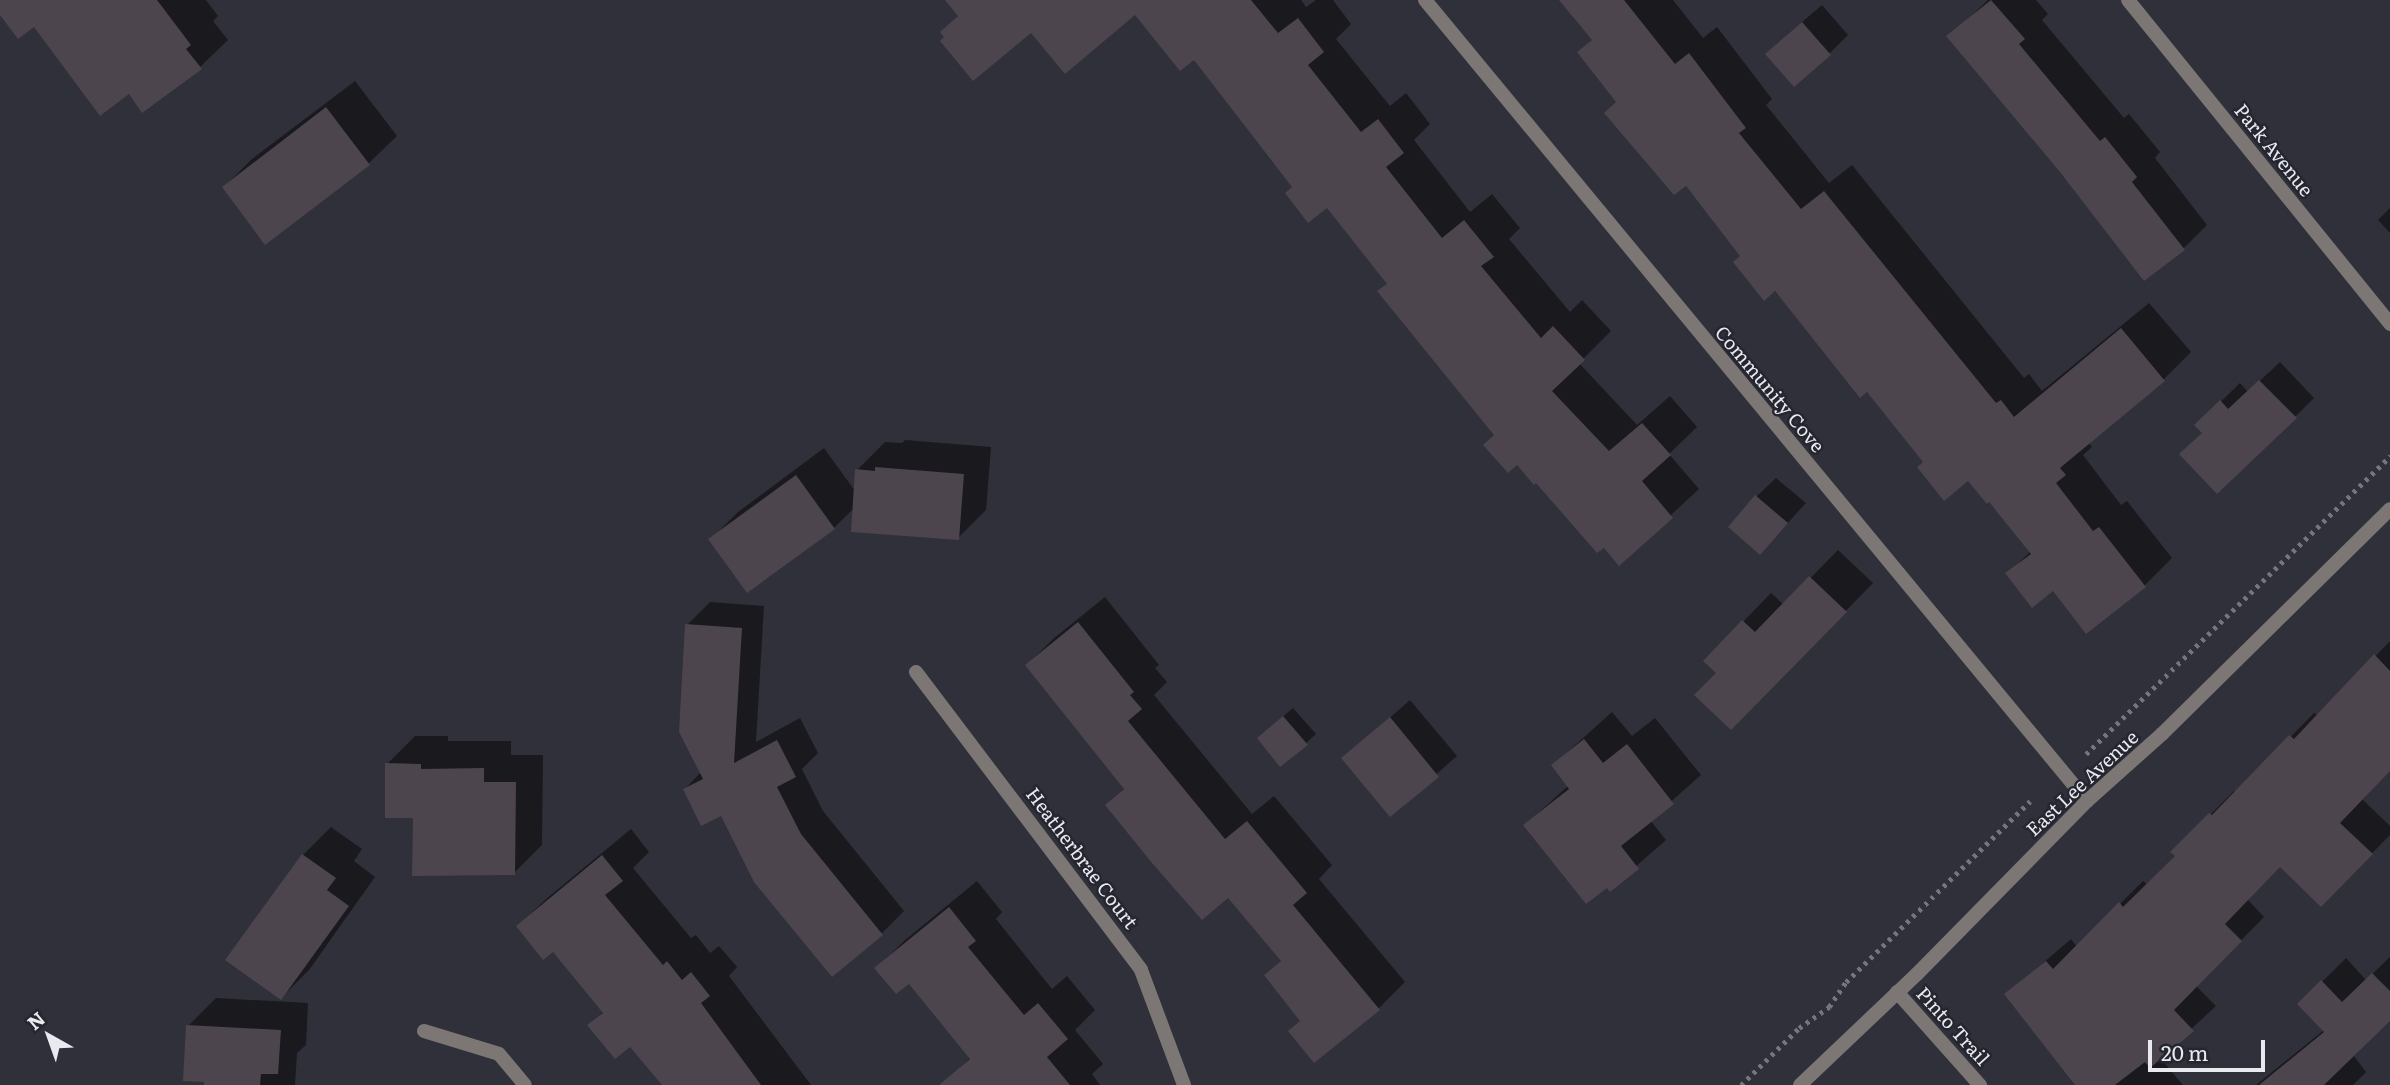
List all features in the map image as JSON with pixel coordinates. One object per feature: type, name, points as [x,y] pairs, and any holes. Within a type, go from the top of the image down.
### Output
[{"type":"street","name":"Community Cove","points":[[1424,0],[2087,801]]},
{"type":"street","name":"Park Avenue","points":[[2128,0],[2390,324]]},
{"type":"street","name":"East Lee Avenue","points":[[1800,1085],[1898,992],[2087,801],[2162,734],[2390,509]]},
{"type":"street","name":"Heatherbrae Court","points":[[916,672],[1141,970],[1184,1085]]},
{"type":"street","name":"Pinto Trail","points":[[1898,992],[1980,1085]]},
{"type":"street","points":[[424,1031],[499,1054],[525,1085]]},
{"type":"path","points":[[2086,754],[2390,456]]},
{"type":"path","points":[[1741,1085],[1799,1028],[1829,1007],[1846,982],[2030,801]]},
{"type":"building","points":[[0,0],[157,0],[191,45],[186,49],[202,69],[142,113],[129,94],[100,116],[34,27],[18,39],[0,15]]},
{"type":"building","points":[[945,0],[1251,0],[1278,33],[1298,18],[1324,52],[1308,65],[1361,132],[1378,119],[1404,153],[1386,167],[1442,238],[1464,220],[1494,257],[1481,266],[1541,338],[1553,326],[1585,360],[1552,391],[1609,451],[1642,423],[1671,455],[1642,481],[1673,518],[1619,566],[1604,548],[1597,553],[1517,465],[1508,473],[1483,445],[1494,435],[1377,291],[1387,284],[1327,208],[1308,223],[1285,193],[1292,187],[1194,60],[1180,71],[1135,15],[1065,74],[1031,33],[973,81],[940,41],[944,37],[940,32],[958,16]]},
{"type":"building","points":[[1559,0],[1624,0],[1675,64],[1689,53],[1746,128],[1739,133],[1801,209],[1824,191],[1996,403],[2001,400],[2014,417],[2121,328],[2165,381],[2060,468],[2066,475],[2056,483],[2093,531],[2099,527],[2146,587],[2086,634],[2053,591],[2032,608],[2005,573],[2031,554],[1989,502],[1987,504],[1968,481],[1944,501],[1917,467],[1923,462],[1867,392],[1860,398],[1775,291],[1764,301],[1733,262],[1740,256],[1686,186],[1674,195],[1604,113],[1616,102],[1577,52],[1592,40]]},
{"type":"building","points":[[1991,0],[2025,39],[2019,44],[2100,141],[2105,137],[2137,177],[2132,182],[2185,250],[2144,281],[2060,172],[1946,36]]},
{"type":"building","points":[[1802,22],[1831,55],[1794,87],[1765,54]]},
{"type":"building","points":[[326,107],[370,165],[265,245],[222,187]]},
{"type":"building","points":[[2259,380],[2297,418],[2217,494],[2179,454],[2202,433],[2194,425],[2220,400],[2228,409]]},
{"type":"building","points":[[875,467],[964,474],[959,540],[851,532],[855,469],[875,471]]},
{"type":"building","points":[[796,475],[835,529],[747,593],[708,539]]},
{"type":"building","points":[[1755,495],[1788,523],[1760,555],[1728,527]]},
{"type":"building","points":[[1809,576],[1847,612],[1731,730],[1694,695],[1716,673],[1703,661],[1742,620],[1755,632]]},
{"type":"building","points":[[1078,622],[1134,692],[1130,695],[1142,709],[1128,721],[1225,839],[1247,821],[1307,893],[1293,905],[1380,1010],[1314,1063],[1288,1031],[1300,1021],[1264,975],[1281,961],[1228,898],[1202,920],[1152,863],[1105,805],[1124,789],[1025,665]]},
{"type":"building","points":[[685,624],[742,628],[734,763],[777,740],[796,777],[777,787],[801,834],[883,935],[832,977],[754,882],[721,816],[701,826],[683,789],[703,779],[679,732]]},
{"type":"building","points":[[2374,654],[2390,671],[2390,771],[2340,823],[2373,854],[2321,907],[2280,867],[2225,924],[2242,941],[2174,1010],[2194,1031],[2150,1068],[2145,1062],[2115,1085],[2075,1085],[2004,994],[2046,961],[2053,969],[2119,902],[2123,907],[2175,856],[2170,852],[2209,813],[2212,815],[2289,735],[2294,739]]},
{"type":"building","points":[[1283,716],[1308,745],[1280,767],[1257,738]]},
{"type":"building","points":[[1390,717],[1439,777],[1390,817],[1341,758]]},
{"type":"building","points":[[1584,739],[1603,763],[1627,744],[1674,804],[1621,846],[1639,869],[1610,892],[1607,888],[1586,904],[1523,825],[1569,789],[1551,765]]},
{"type":"building","points":[[385,763],[421,764],[421,769],[484,768],[484,782],[516,782],[515,875],[412,876],[413,818],[385,818]]},
{"type":"building","points":[[302,854],[336,878],[327,890],[349,906],[281,1000],[225,960]]},
{"type":"building","points":[[602,855],[623,881],[605,895],[663,965],[667,961],[682,980],[691,972],[710,996],[701,1003],[761,1085],[662,1085],[630,1047],[615,1059],[587,1025],[603,1013],[553,952],[543,960],[516,926]]},
{"type":"building","points":[[949,907],[976,941],[968,947],[1024,1015],[1038,1003],[1068,1039],[1047,1057],[1070,1085],[939,1085],[970,1059],[909,984],[896,994],[874,968]]},
{"type":"building","points":[[2372,973],[2390,991],[2390,1021],[2324,1085],[2259,1085],[2324,1032],[2297,1004],[2321,980],[2342,1002]]},
{"type":"building","points":[[186,1025],[281,1030],[278,1074],[261,1074],[260,1085],[204,1085],[204,1082],[183,1081]]}]
